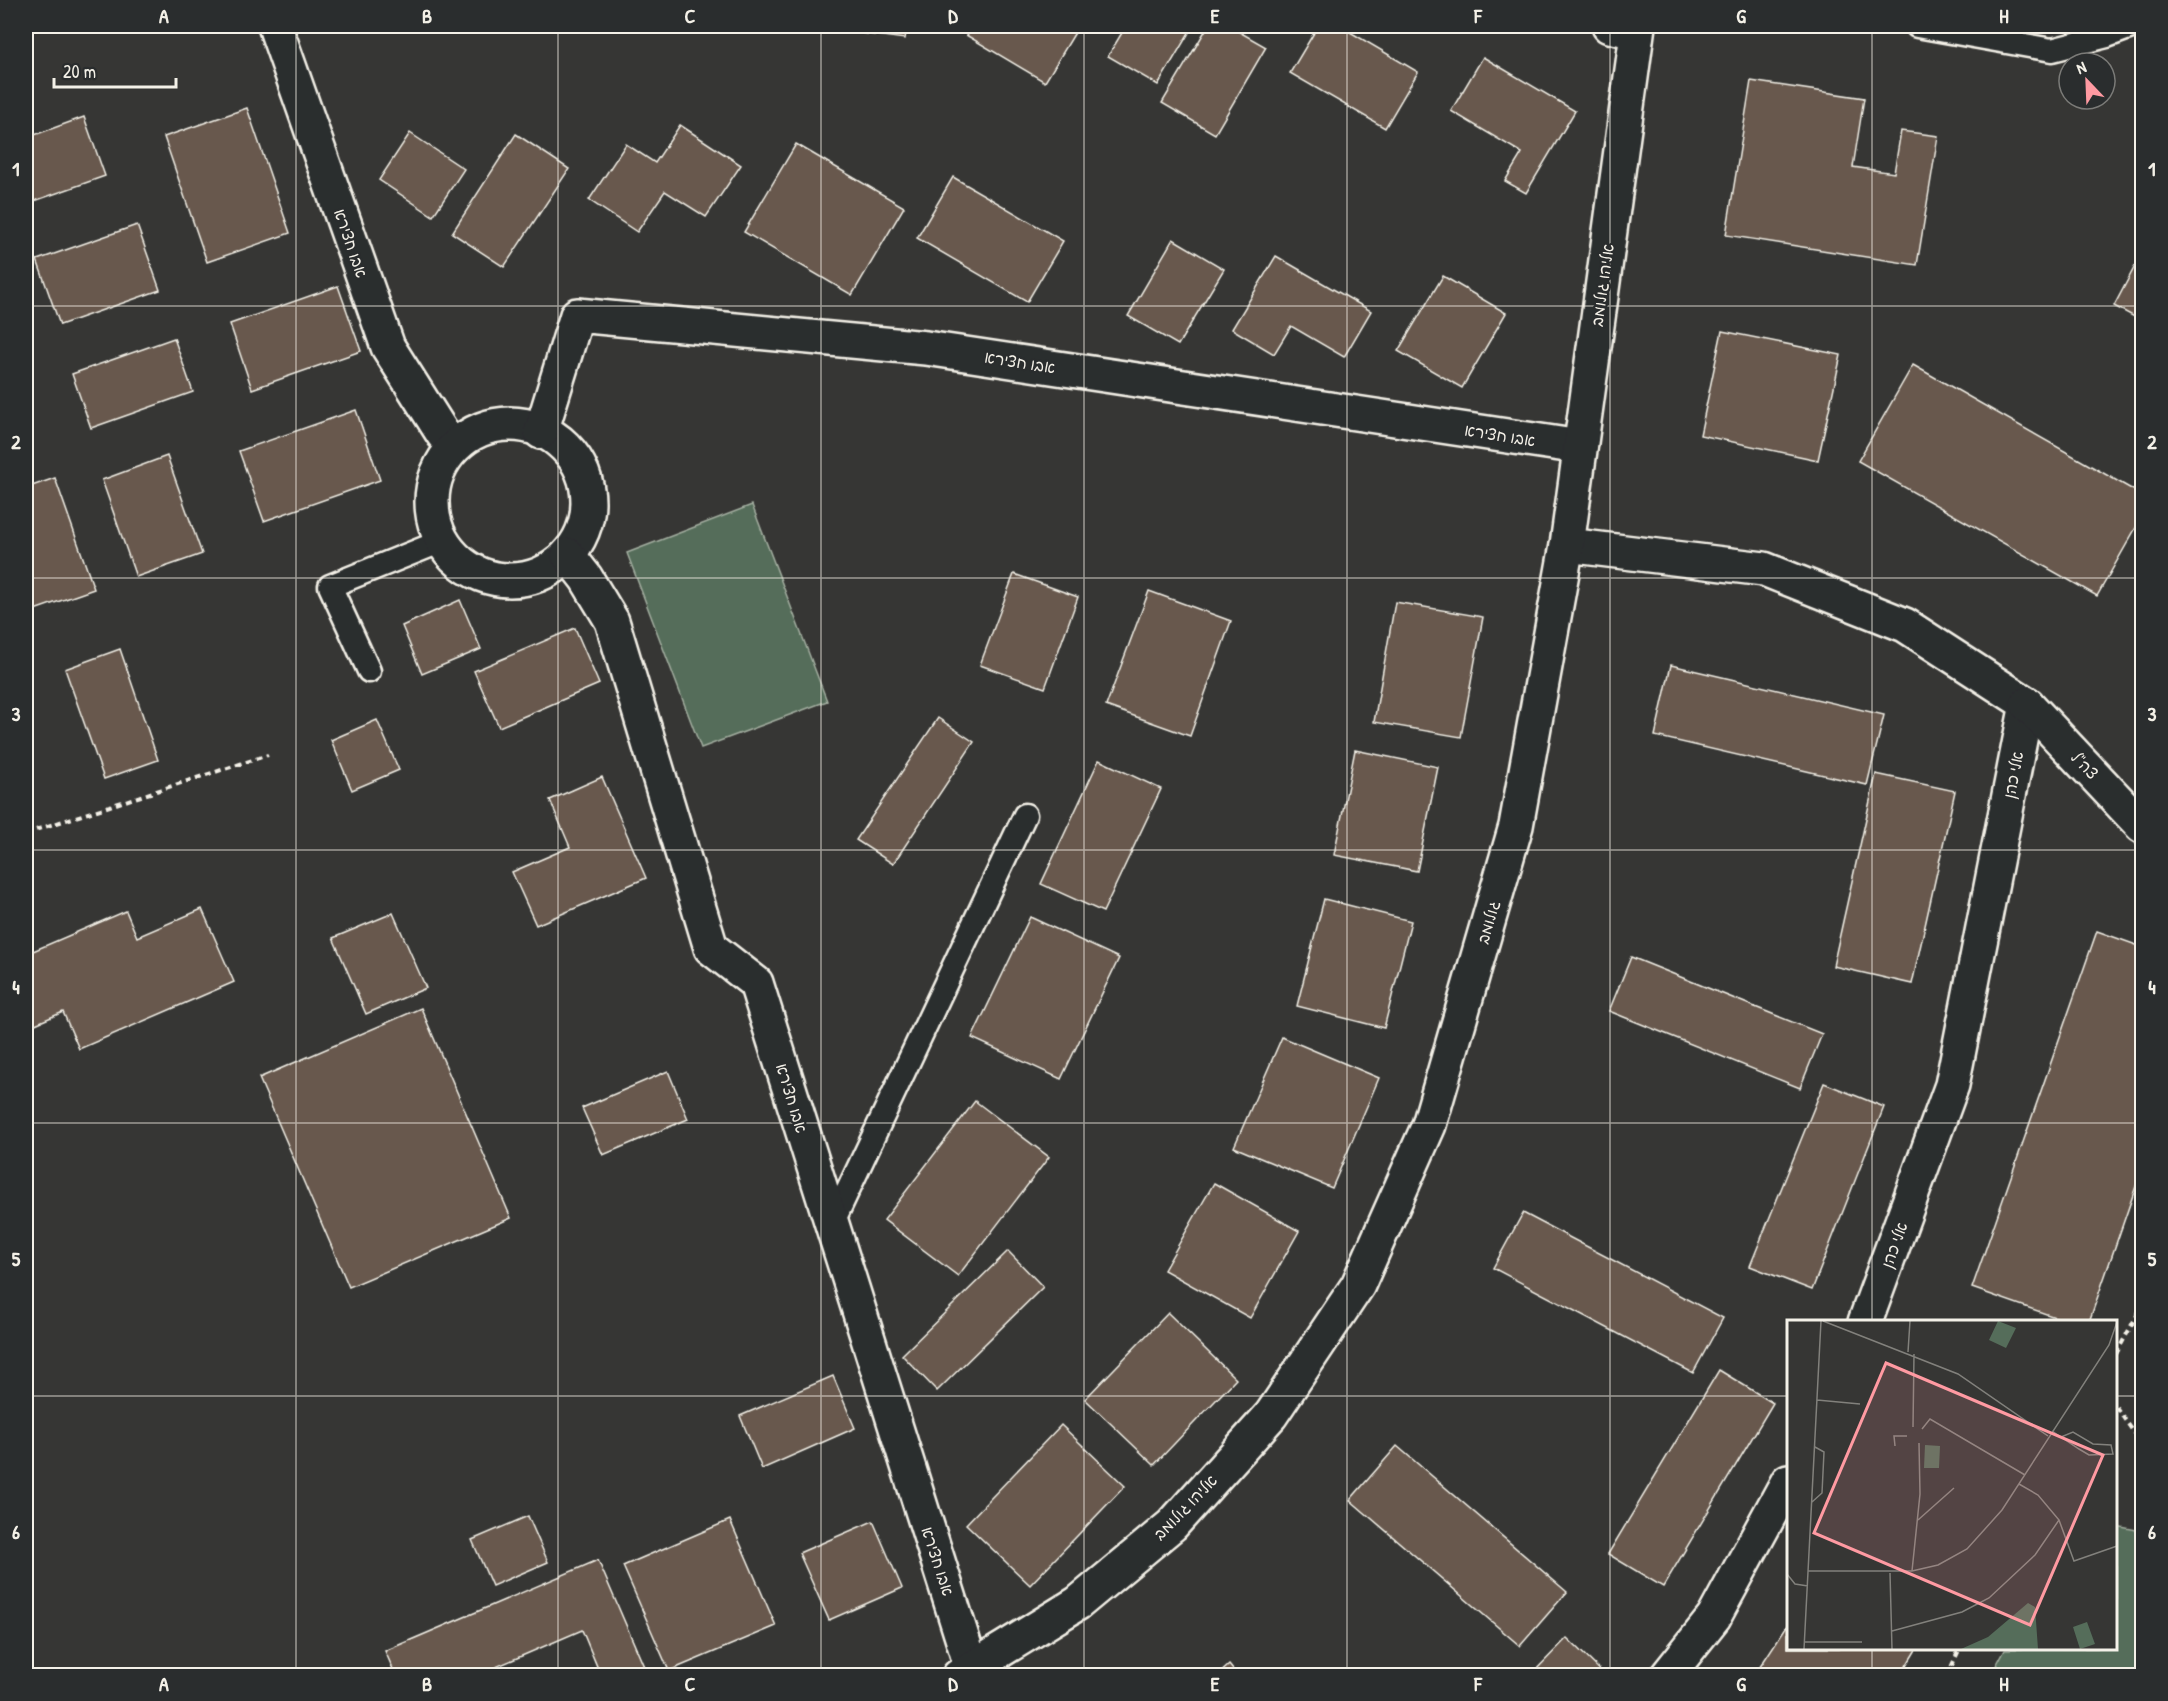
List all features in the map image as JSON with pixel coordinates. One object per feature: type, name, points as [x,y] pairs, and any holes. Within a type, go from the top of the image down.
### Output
[{"type":"street","name":"אבו חצירא","points":[[275,26],[387,347],[443,434],[456,446]]},
{"type":"street","name":"אליהו גולומב","points":[[1567,545],[1628,28]]},
{"type":"street","name":"אבו חצירא","points":[[541,432],[577,315],[926,348],[1580,447]]},
{"type":"street","points":[[505,424],[532,427],[541,432],[556,439],[575,459],[586,483],[588,510],[581,533],[568,555],[549,570],[525,578],[501,580],[478,574],[457,560],[442,541],[433,518],[432,494],[440,468],[456,446],[478,431],[505,424]]},
{"type":"street","points":[[1567,545],[1764,568],[1905,625],[2027,704]]},
{"type":"street","name":"גולומב","points":[[1358,1285],[1429,1125],[1516,826],[1567,545]]},
{"type":"street","name":"אבו חצירא","points":[[568,555],[586,578],[612,621],[711,948],[756,983],[966,1672]]},
{"type":"street","name":"צה\"ל","points":[[2027,704],[2142,826]]},
{"type":"street","name":"אלי כהן","points":[[1866,1320],[1952,1085],[2027,704]]},
{"type":"street","name":"אליהו גולומב","points":[[966,1672],[1078,1603],[1172,1525],[1271,1415],[1358,1285]]},
{"type":"street","points":[[1667,1676],[1714,1617],[1787,1483]]},
{"type":"lane","points":[[1917,26],[1948,28],[2052,50],[2107,36],[2134,26]]},
{"type":"lane","points":[[369,671],[330,586],[442,541]]},
{"type":"lane","points":[[831,1224],[1025,815]]},
{"type":"path","points":[[26,833],[268,755]]},
{"type":"path","points":[[2117,1350],[2142,1306]]},
{"type":"path","points":[[2117,1410],[2142,1444]]},
{"type":"path","points":[[1947,1676],[1959,1650]]},
{"type":"green space","points":[[752,505],[827,701],[701,748],[627,553]]},
{"type":"green space","points":[[2117,1526],[2142,1531],[2142,1675],[1991,1675],[2004,1650],[2117,1650]]},
{"type":"building","points":[[807,26],[907,26],[905,39]]},
{"type":"building","points":[[972,26],[1079,26],[1045,82],[966,35]]},
{"type":"building","points":[[1126,26],[1193,26],[1158,85],[1108,56]]},
{"type":"building","points":[[1208,26],[1229,26],[1266,47],[1215,134],[1162,103]]},
{"type":"building","points":[[1318,26],[1340,26],[1418,72],[1385,128],[1290,73]]},
{"type":"building","points":[[1483,57],[1575,111],[1526,193],[1505,181],[1522,153],[1451,111]]},
{"type":"building","points":[[1751,81],[1864,98],[1853,167],[1894,173],[1901,131],[1938,136],[1917,265],[1726,235]]},
{"type":"building","points":[[247,108],[290,233],[207,262],[164,137]]},
{"type":"building","points":[[84,117],[105,176],[26,204],[26,138]]},
{"type":"building","points":[[680,125],[741,165],[706,217],[665,191],[637,232],[589,200],[626,144],[655,163]]},
{"type":"building","points":[[410,133],[464,169],[433,216],[379,180]]},
{"type":"building","points":[[516,134],[569,169],[504,267],[452,233]]},
{"type":"building","points":[[796,144],[904,207],[852,295],[744,232]]},
{"type":"building","points":[[953,177],[1063,241],[1027,302],[917,238]]},
{"type":"building","points":[[137,225],[160,290],[60,325],[37,260]]},
{"type":"building","points":[[1173,239],[1224,269],[1178,345],[1128,316]]},
{"type":"building","points":[[2142,253],[2142,321],[2114,306]]},
{"type":"building","points":[[1276,256],[1371,311],[1344,357],[1291,326],[1274,354],[1232,329]]},
{"type":"building","points":[[1443,276],[1506,313],[1462,388],[1398,351]]},
{"type":"building","points":[[338,286],[361,351],[252,389],[230,324]]},
{"type":"building","points":[[1722,331],[1841,355],[1818,460],[1700,435]]},
{"type":"building","points":[[174,338],[193,392],[91,428],[72,374]]},
{"type":"building","points":[[1913,365],[2142,495],[2142,517],[2097,596],[1858,461]]},
{"type":"building","points":[[356,410],[380,480],[264,521],[239,451]]},
{"type":"building","points":[[167,456],[202,554],[136,577],[102,480]]},
{"type":"building","points":[[55,478],[94,589],[26,613],[26,488]]},
{"type":"building","points":[[1014,574],[1078,597],[1045,688],[980,665]]},
{"type":"building","points":[[1149,591],[1231,621],[1190,736],[1106,706]]},
{"type":"building","points":[[460,600],[481,649],[422,674],[402,626]]},
{"type":"building","points":[[1395,602],[1483,617],[1461,737],[1374,722]]},
{"type":"building","points":[[575,628],[599,684],[499,727],[474,671]]},
{"type":"building","points":[[120,649],[158,760],[104,779],[65,669]]},
{"type":"building","points":[[1671,665],[1884,715],[1867,785],[1655,736]]},
{"type":"building","points":[[938,718],[974,742],[893,864],[856,840]]},
{"type":"building","points":[[377,720],[399,770],[352,790],[331,740]]},
{"type":"building","points":[[1355,750],[1438,767],[1417,871],[1334,855]]},
{"type":"building","points":[[1099,760],[1161,789],[1103,912],[1041,884]]},
{"type":"building","points":[[1876,774],[1955,791],[1912,984],[1833,966]]},
{"type":"building","points":[[602,777],[646,878],[536,925],[512,872],[570,847],[550,800]]},
{"type":"building","points":[[1324,899],[1411,921],[1384,1028],[1297,1006]]},
{"type":"building","points":[[202,909],[234,982],[79,1049],[63,1012],[26,1028],[26,954],[126,911],[137,937]]},
{"type":"building","points":[[393,913],[426,988],[366,1014],[333,938]]},
{"type":"building","points":[[1030,917],[1119,958],[1061,1079],[972,1038]]},
{"type":"building","points":[[2097,931],[2142,947],[2142,1169],[2090,1320],[2063,1320],[1972,1288]]},
{"type":"building","points":[[1631,957],[1822,1034],[1800,1088],[1609,1011]]},
{"type":"building","points":[[421,1008],[511,1218],[349,1287],[259,1078]]},
{"type":"building","points":[[1282,1037],[1379,1078],[1332,1188],[1234,1147]]},
{"type":"building","points":[[668,1071],[688,1119],[603,1155],[582,1108]]},
{"type":"building","points":[[1824,1083],[1884,1107],[1812,1290],[1750,1266]]},
{"type":"building","points":[[975,1101],[1049,1157],[958,1276],[884,1220]]},
{"type":"building","points":[[1214,1183],[1299,1231],[1250,1318],[1164,1270]]},
{"type":"building","points":[[1523,1213],[1723,1318],[1693,1373],[1493,1268]]},
{"type":"building","points":[[1008,1251],[1043,1287],[937,1391],[902,1355]]},
{"type":"building","points":[[1168,1313],[1236,1379],[1154,1465],[1085,1399]]},
{"type":"building","points":[[1719,1370],[1773,1403],[1663,1587],[1608,1554]]},
{"type":"building","points":[[833,1376],[855,1428],[762,1469],[740,1416]]},
{"type":"building","points":[[1061,1425],[1125,1486],[1030,1585],[966,1524]]},
{"type":"building","points":[[1397,1446],[1567,1592],[1520,1646],[1350,1500]]},
{"type":"building","points":[[528,1516],[548,1562],[492,1586],[472,1540]]},
{"type":"building","points":[[730,1520],[776,1626],[669,1671],[623,1566]]},
{"type":"building","points":[[873,1521],[902,1588],[829,1620],[799,1553]]},
{"type":"building","points":[[598,1560],[648,1676],[601,1676],[582,1630],[475,1676],[396,1676],[385,1651]]},
{"type":"building","points":[[1787,1626],[1787,1650],[1916,1650],[1900,1676],[1754,1676]]},
{"type":"building","points":[[1567,1638],[1606,1676],[1530,1676]]},
{"type":"building","points":[[1229,1665],[1238,1676],[1217,1676]]}]
